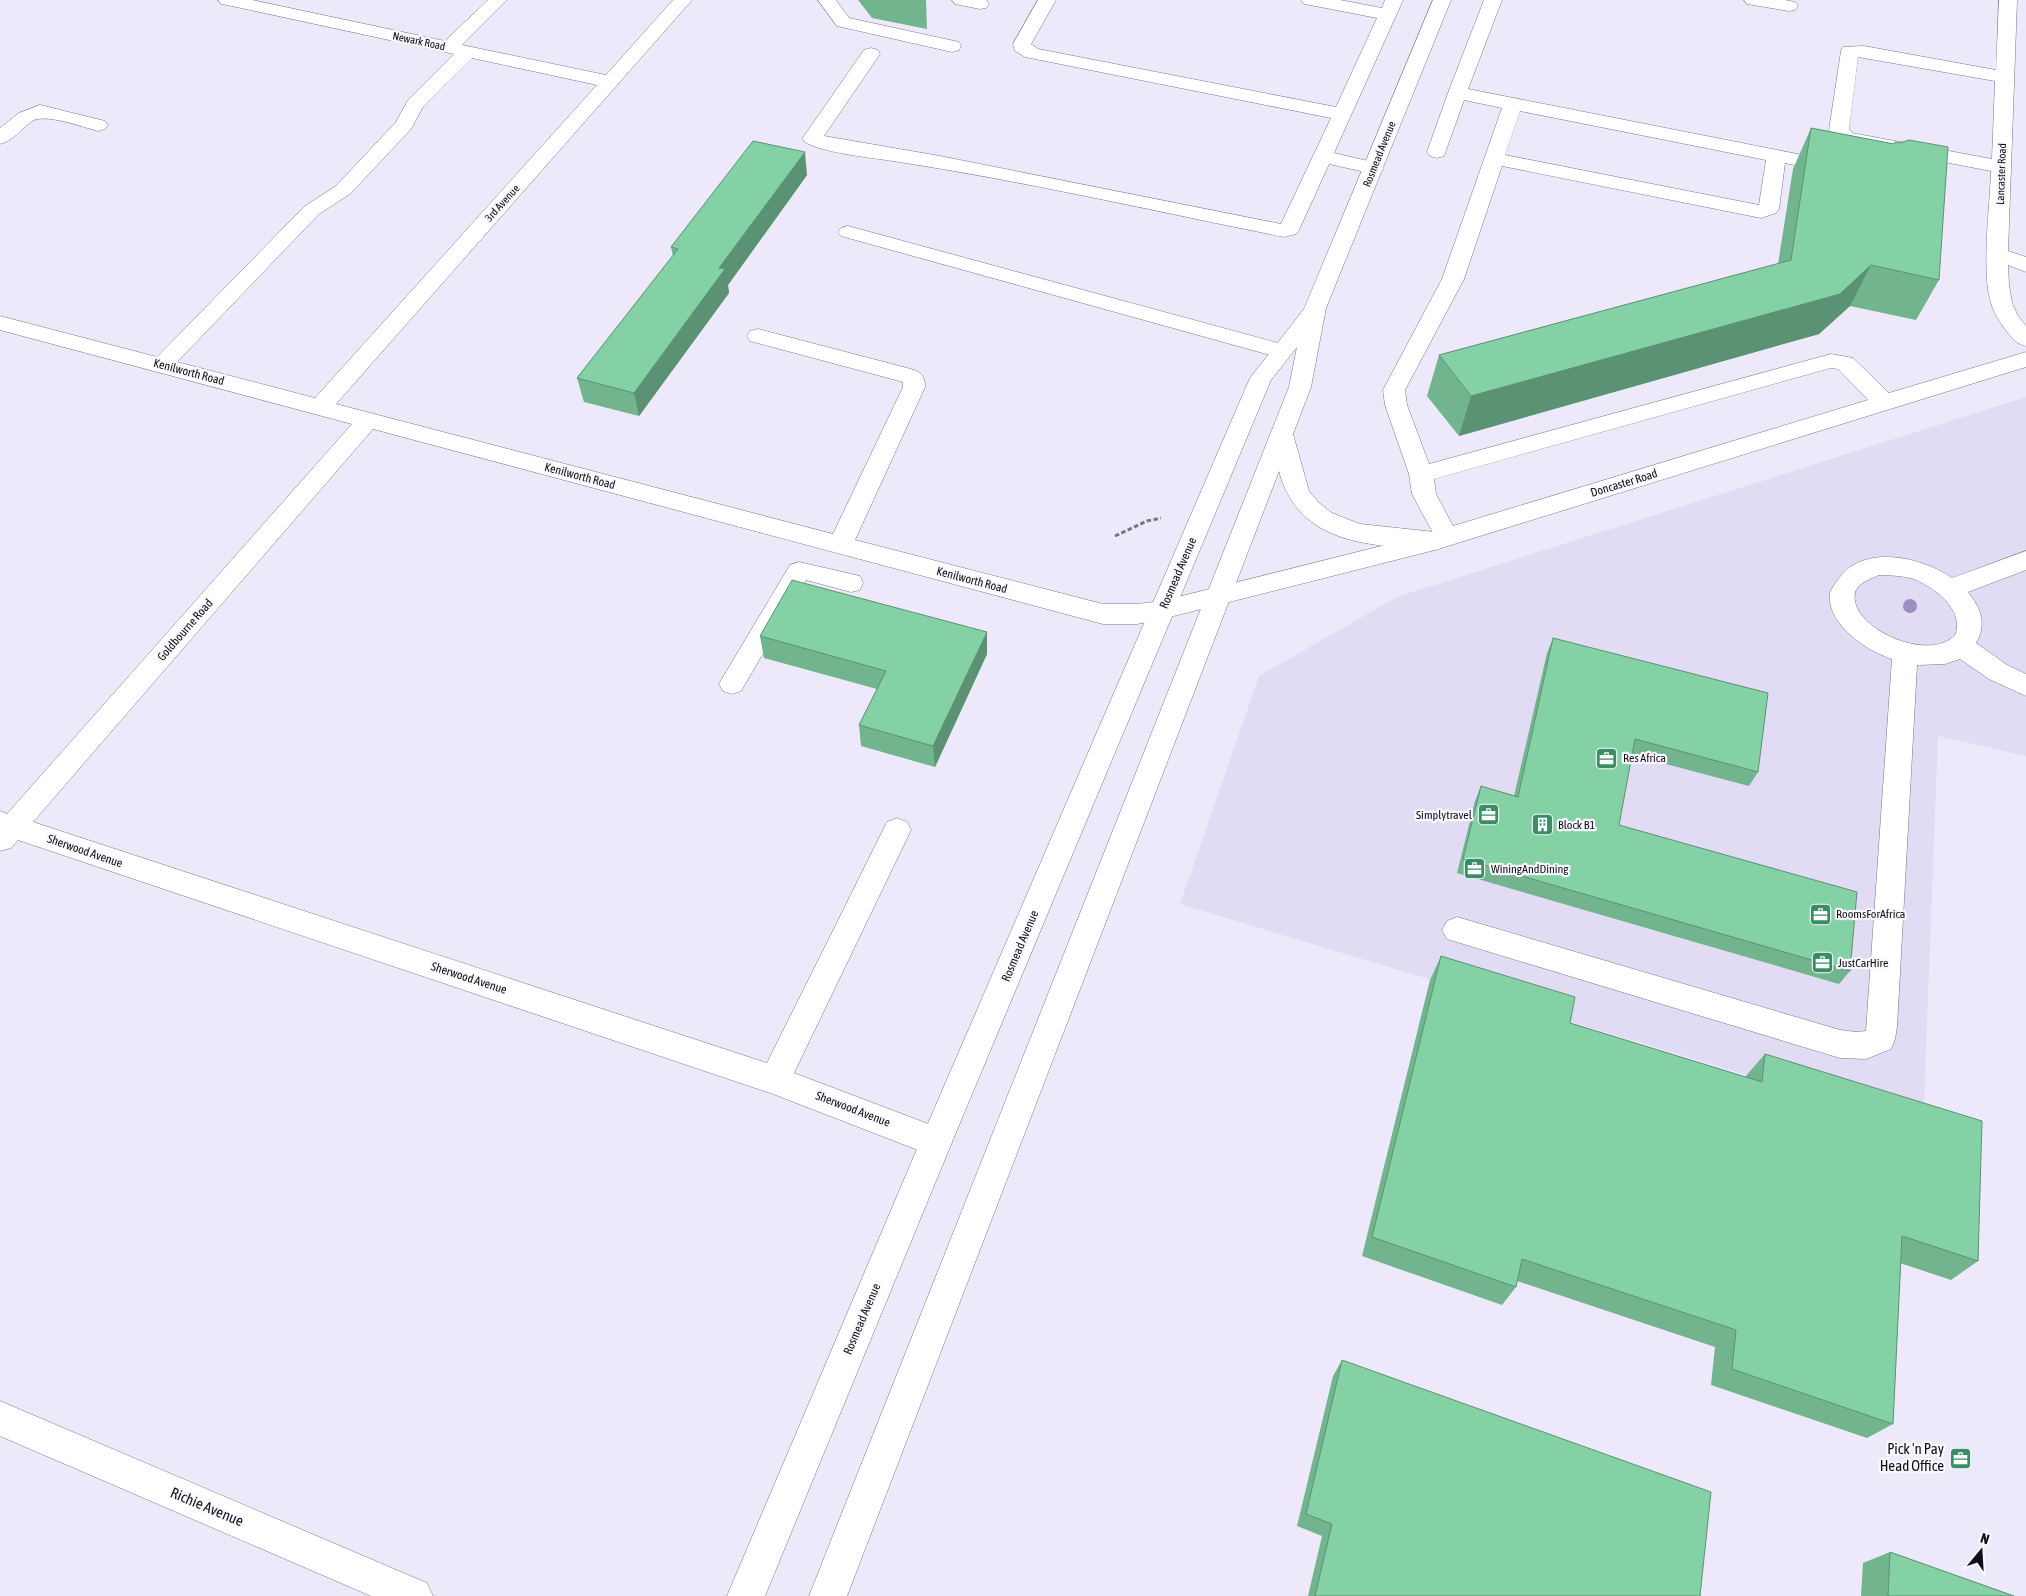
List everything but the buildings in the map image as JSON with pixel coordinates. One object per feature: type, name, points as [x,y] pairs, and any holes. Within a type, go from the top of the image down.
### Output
[{"type":"street","name":"Newark Road","points":[[227,0],[611,82]]},
{"type":"street","points":[[449,47],[498,0]]},
{"type":"street","name":"3rd Avenue","points":[[320,407],[683,0]]},
{"type":"street","points":[[827,0],[843,22],[952,46]]},
{"type":"street","points":[[961,0],[980,4]]},
{"type":"street","points":[[1047,0],[1022,44],[1022,47],[1032,53],[1342,114]]},
{"type":"street","points":[[871,54],[812,139],[826,144],[940,162],[1279,231],[1288,230],[1390,7],[1310,0]]},
{"type":"street","name":"Rosmead Avenue","points":[[828,1596],[1300,387],[1315,308],[1442,0]]},
{"type":"street","points":[[1437,152],[1457,93],[1493,0]]},
{"type":"street","points":[[1753,0],[1789,6]]},
{"type":"street","name":"Lancaster Road","points":[[2008,0],[1998,296],[2010,323],[2026,339]]},
{"type":"street","points":[[2001,167],[1852,139],[1845,137],[1839,130],[1850,51],[2004,77]]},
{"type":"street","points":[[162,365],[312,210],[343,190],[404,125],[415,104],[468,52]]},
{"type":"street","points":[[1457,93],[1851,170]]},
{"type":"street","points":[[1282,434],[1298,492],[1314,512],[1344,528],[1376,536],[1441,539],[1424,494],[1421,474],[1396,405],[1394,390],[1453,279],[1513,104]]},
{"type":"street","points":[[0,138],[26,117],[40,111],[98,125]]},
{"type":"street","points":[[1322,156],[1374,168]]},
{"type":"street","points":[[1495,159],[1761,212],[1769,209],[1776,156]]},
{"type":"street","points":[[848,232],[1282,351]]},
{"type":"street","points":[[1998,254],[2026,265]]},
{"type":"street","name":"Rosmead Avenue","points":[[746,1596],[936,1142],[1262,378],[1315,308]]},
{"type":"street","name":"Kenilworth Road","points":[[0,323],[1103,614],[1136,614],[1219,597]]},
{"type":"street","points":[[758,336],[907,375],[914,379],[914,387],[835,544],[812,573]]},
{"type":"street","name":"Doncaster Road","points":[[1219,597],[1441,539],[2026,358]]},
{"type":"street","points":[[1421,474],[1831,361],[1845,363],[1884,402]]},
{"type":"street","name":"Goldbourne Road","points":[[4,830],[369,420]]},
{"type":"street","points":[[1950,590],[2026,560]]},
{"type":"street","points":[[1876,566],[1895,566],[1915,570],[1934,578],[1950,590],[1963,604],[1970,619],[1969,634],[1961,646],[1946,654],[1936,656],[1926,657],[1905,654],[1883,646],[1864,634],[1850,620],[1843,605],[1843,591],[1849,580],[1861,571],[1876,566]]},
{"type":"street","points":[[732,684],[799,571],[850,583]]},
{"type":"street","points":[[1961,646],[1998,672],[2026,686]]},
{"type":"street","points":[[1457,930],[1840,1044],[1870,1046],[1880,1039],[1882,1027],[1905,654]]},
{"type":"street","name":"Sherwood Avenue","points":[[4,830],[775,1080],[936,1142]]},
{"type":"street","points":[[775,1080],[897,830]]},
{"type":"street","name":"Richie Avenue","points":[[0,1418],[414,1596]]},
{"type":"path","points":[[1115,536],[1147,521],[1167,516]]},
{"type":"shaded area","points":[[2026,397],[2026,756],[1938,736],[1923,1128],[1180,904],[1259,676],[1397,597]]},
{"type":"place","name":"Res Africa","points":[[1607,758]]},
{"type":"place","name":"Simplytravel","points":[[1488,815]]},
{"type":"place","name":"Block B1","points":[[1542,825]]},
{"type":"place","name":"WiningAndDining","points":[[1475,869]]},
{"type":"place","name":"RoomsForAfrica","points":[[1820,914]]},
{"type":"place","name":"JustCarHire","points":[[1822,963]]},
{"type":"place","name":"Pick 'n Pay Head Office","points":[[1960,1458]]}]
